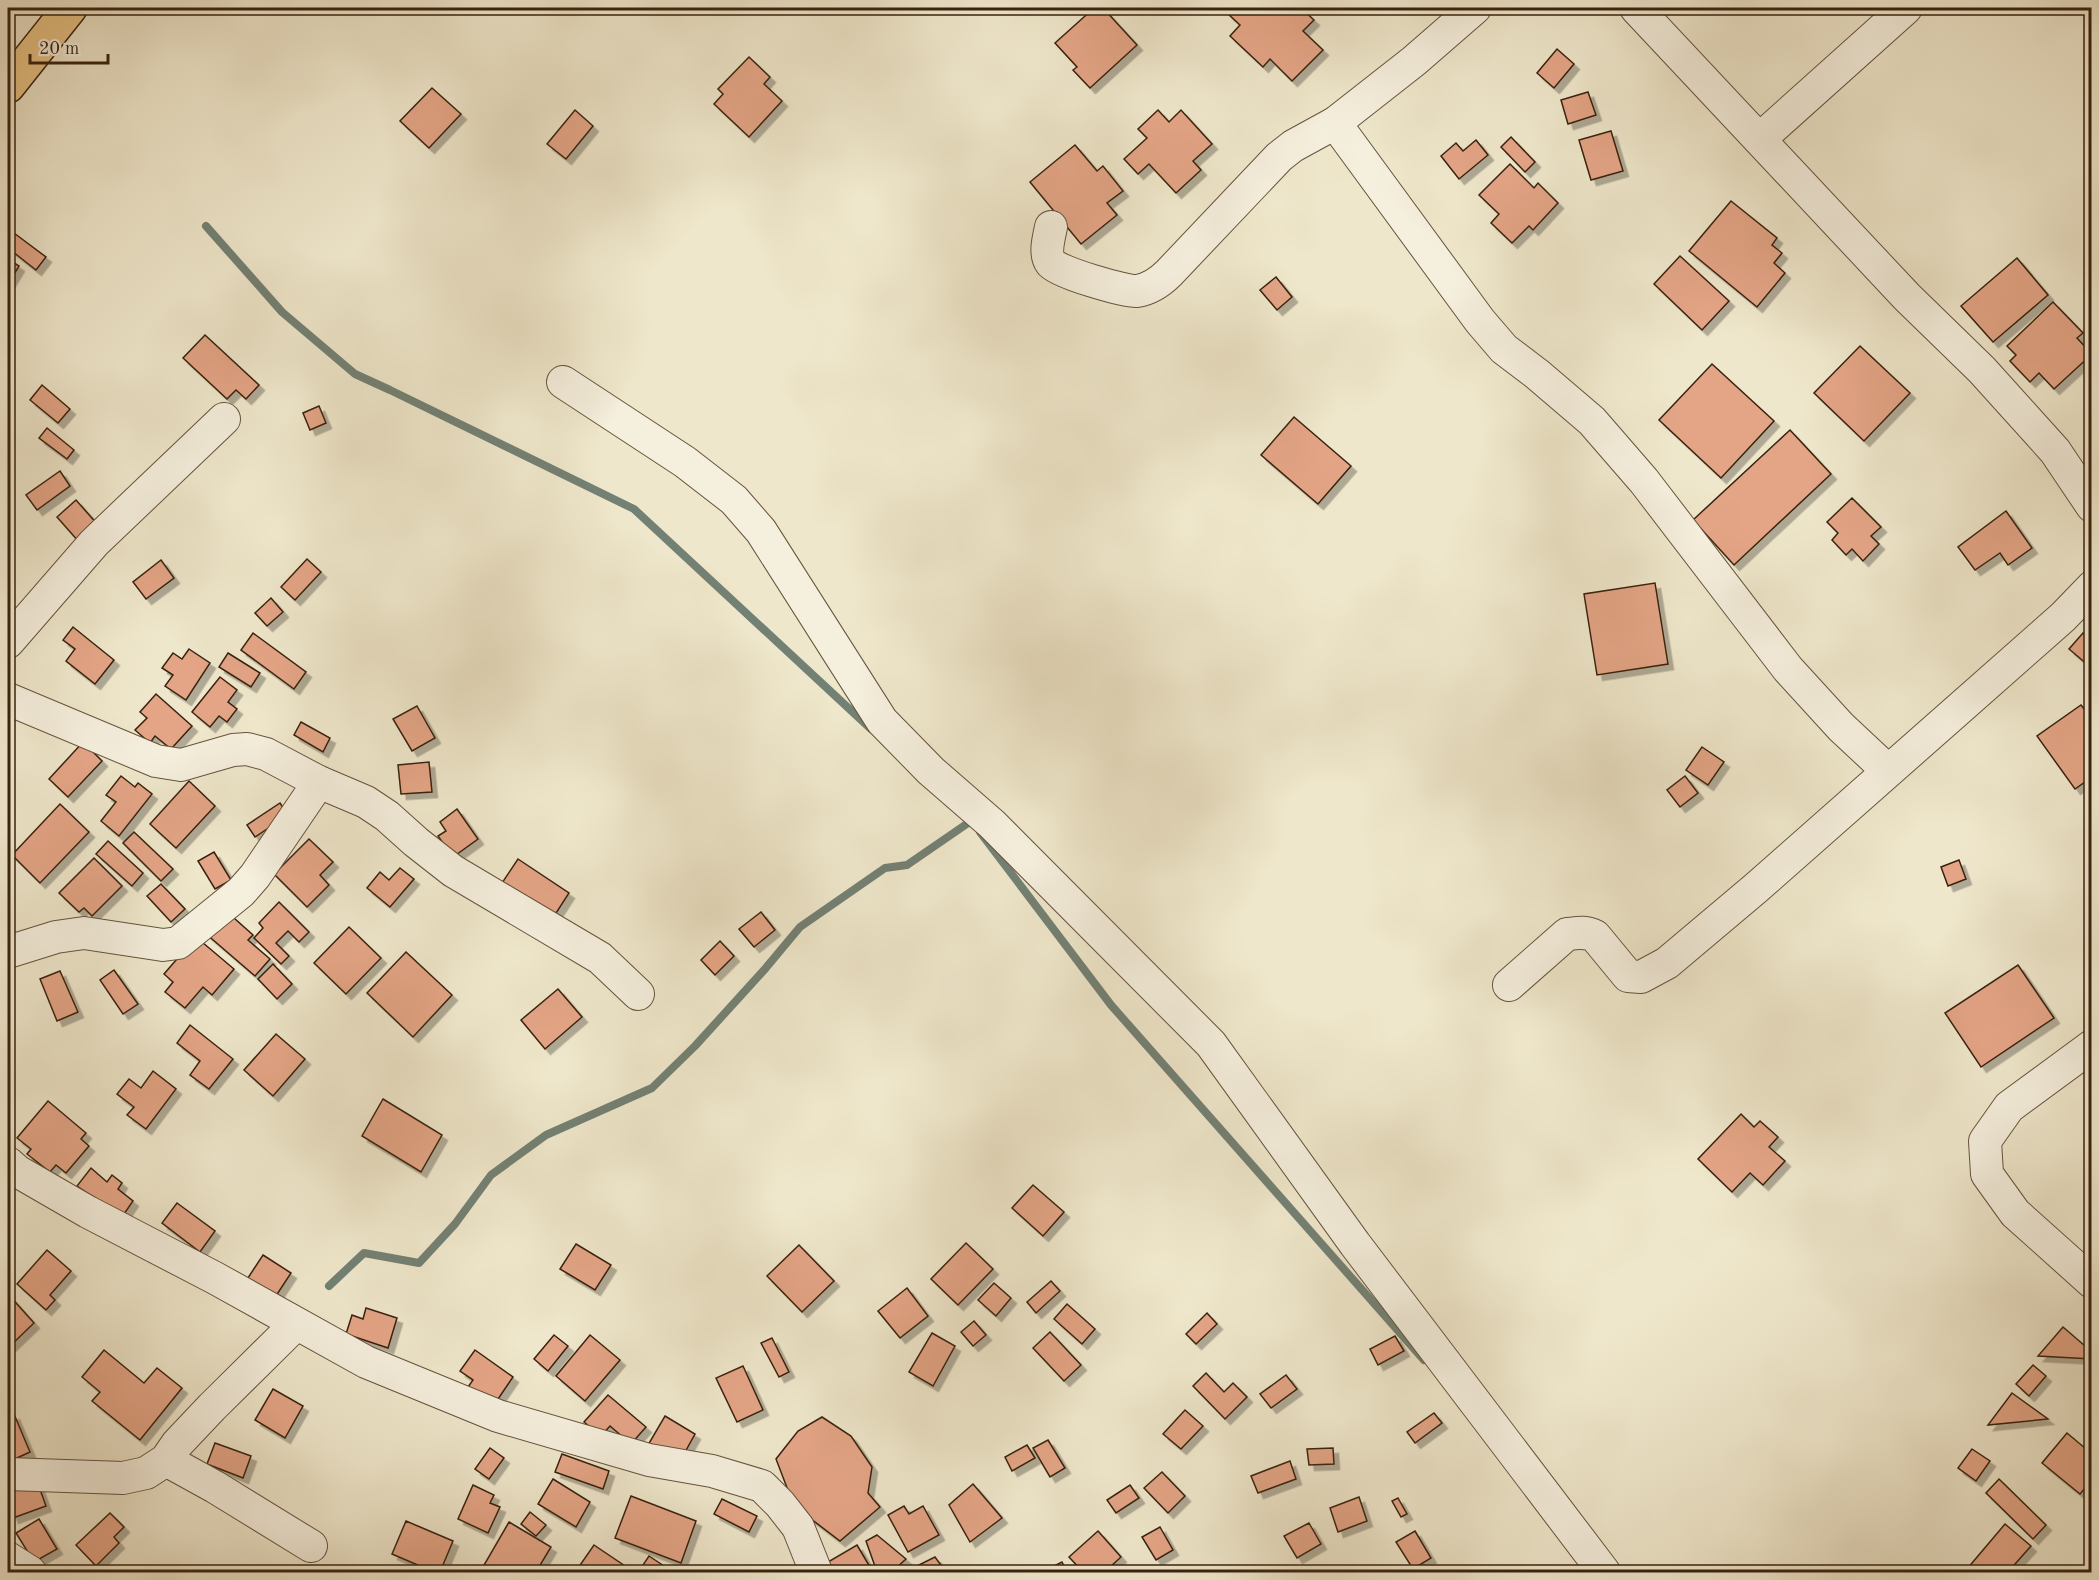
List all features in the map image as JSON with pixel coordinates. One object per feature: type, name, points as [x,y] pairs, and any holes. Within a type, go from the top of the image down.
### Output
[{"type":"main road","points":[[8,86],[70,8]]},
{"type":"street","points":[[1051,227],[1047,254],[1050,263],[1060,271],[1135,291],[1149,288],[1169,273],[1279,157],[1293,146],[1335,123],[1414,61],[1475,8]]},
{"type":"street","points":[[1636,8],[1907,297],[1990,378],[2055,451],[2091,506]]},
{"type":"street","points":[[1760,140],[1906,8]]},
{"type":"street","points":[[1335,123],[1480,321],[1504,349],[1592,421],[1644,481],[1788,669],[1842,727],[1888,771]]},
{"type":"street","points":[[563,382],[684,462],[734,500],[761,531],[882,721],[931,771],[992,824],[1211,1044],[1362,1254],[1604,1572]]},
{"type":"street","points":[[8,642],[94,543],[224,419]]},
{"type":"street","points":[[1509,984],[1566,934],[1578,933],[1594,936],[1628,976],[1641,977],[1653,972],[1756,888],[2063,617],[2091,587]]},
{"type":"street","points":[[8,699],[156,761],[181,765],[233,750],[247,749],[266,754],[318,782],[366,802],[387,816],[453,871],[600,958],[638,994]]},
{"type":"street","points":[[8,952],[56,937],[84,933],[163,945],[178,943],[241,892],[255,876],[318,782]]},
{"type":"street","points":[[2091,1046],[2009,1107],[1985,1141],[1987,1174],[2009,1205],[2091,1282]]},
{"type":"street","points":[[8,1163],[17,1171],[88,1212],[215,1278],[366,1362],[498,1416],[649,1461],[712,1471],[762,1486],[798,1527],[816,1572]]},
{"type":"street","points":[[8,1474],[123,1478],[146,1473],[166,1460],[177,1444],[212,1407],[297,1324]]},
{"type":"street","points":[[166,1460],[311,1546]]},
{"type":"street","points":[[8,1557],[30,1572]]},
{"type":"building","points":[[1094,8],[1103,8],[1137,45],[1090,88],[1073,70],[1077,67],[1055,43]]},
{"type":"building","points":[[1233,8],[1301,8],[1314,20],[1303,31],[1323,50],[1292,81],[1270,59],[1263,67],[1230,36],[1240,25],[1227,13]]},
{"type":"building","points":[[1557,49],[1574,64],[1554,88],[1537,73]]},
{"type":"building","points":[[749,57],[770,77],[764,84],[782,101],[749,137],[714,104],[723,94],[718,89]]},
{"type":"building","points":[[432,88],[461,114],[429,148],[400,121]]},
{"type":"building","points":[[1588,92],[1596,115],[1568,124],[1561,100]]},
{"type":"building","points":[[575,110],[593,126],[566,159],[547,144]]},
{"type":"building","points":[[1158,110],[1169,122],[1181,110],[1212,144],[1193,161],[1201,170],[1176,193],[1149,164],[1138,174],[1124,159],[1147,138],[1138,129]]},
{"type":"building","points":[[1611,131],[1623,171],[1591,180],[1579,140]]},
{"type":"building","points":[[1511,137],[1535,162],[1525,172],[1501,147]]},
{"type":"building","points":[[1476,140],[1488,155],[1459,179],[1441,156],[1456,143],[1463,151]]},
{"type":"building","points":[[1075,145],[1097,171],[1103,166],[1123,191],[1107,203],[1117,215],[1081,244],[1030,182]]},
{"type":"building","points":[[1510,164],[1534,188],[1538,183],[1558,203],[1533,230],[1529,226],[1512,243],[1491,223],[1499,214],[1479,195]]},
{"type":"building","points":[[1731,201],[1777,238],[1772,245],[1782,253],[1774,263],[1785,273],[1757,307],[1689,251]]},
{"type":"building","points":[[14,233],[46,257],[36,270],[8,248],[8,242]]},
{"type":"building","points":[[1680,256],[1729,301],[1702,330],[1654,284]]},
{"type":"building","points":[[2017,258],[2048,295],[1993,342],[1961,306]]},
{"type":"building","points":[[8,259],[19,266],[8,284]]},
{"type":"building","points":[[1276,277],[1292,297],[1277,310],[1260,290]]},
{"type":"building","points":[[2053,302],[2083,333],[2077,338],[2092,354],[2054,389],[2039,373],[2030,382],[2010,361],[2016,355],[2007,346]]},
{"type":"building","points":[[205,335],[259,385],[246,399],[236,390],[227,399],[183,358]]},
{"type":"building","points":[[1860,346],[1910,393],[1864,441],[1814,393]]},
{"type":"building","points":[[1712,364],[1774,421],[1721,478],[1659,420]]},
{"type":"building","points":[[42,385],[70,409],[58,423],[30,400]]},
{"type":"building","points":[[319,406],[326,423],[310,430],[303,413]]},
{"type":"building","points":[[1294,417],[1351,466],[1318,504],[1261,455]]},
{"type":"building","points":[[47,428],[74,450],[67,459],[39,438]]},
{"type":"building","points":[[1790,430],[1831,474],[1734,565],[1693,520]]},
{"type":"building","points":[[60,471],[70,486],[37,510],[26,495]]},
{"type":"building","points":[[1852,498],[1881,527],[1871,536],[1879,544],[1863,561],[1852,549],[1846,555],[1832,540],[1838,533],[1827,522]]},
{"type":"building","points":[[76,500],[98,525],[79,542],[57,517]]},
{"type":"building","points":[[2006,511],[2032,548],[2008,565],[2000,553],[1975,570],[1958,547]]},
{"type":"building","points":[[307,559],[321,572],[295,600],[281,587]]},
{"type":"building","points":[[161,560],[174,578],[146,599],[133,582]]},
{"type":"building","points":[[1655,583],[1668,664],[1597,675],[1584,594]]},
{"type":"building","points":[[271,598],[283,612],[267,626],[255,613]]},
{"type":"building","points":[[73,627],[114,660],[95,684],[66,661],[75,649],[63,640]]},
{"type":"building","points":[[253,633],[306,672],[294,689],[241,650]]},
{"type":"building","points":[[2083,633],[2092,640],[2092,661],[2088,665],[2069,649]]},
{"type":"building","points":[[189,649],[210,663],[186,700],[165,686],[173,675],[162,668],[173,653],[182,659]]},
{"type":"building","points":[[228,653],[260,673],[251,687],[219,667]]},
{"type":"building","points":[[220,677],[237,690],[228,702],[237,709],[227,722],[219,716],[210,727],[192,712]]},
{"type":"building","points":[[156,694],[192,726],[171,749],[155,736],[150,743],[135,730],[147,718],[140,712]]},
{"type":"building","points":[[2081,705],[2092,719],[2092,777],[2075,789],[2037,736]]},
{"type":"building","points":[[417,706],[435,738],[412,751],[393,719]]},
{"type":"building","points":[[301,722],[330,738],[323,752],[294,735]]},
{"type":"building","points":[[83,742],[102,761],[68,797],[49,779]]},
{"type":"building","points":[[1702,747],[1724,762],[1708,785],[1686,770]]},
{"type":"building","points":[[429,762],[432,792],[401,794],[398,765]]},
{"type":"building","points":[[121,776],[135,787],[138,783],[152,794],[119,836],[101,821],[116,802],[106,795]]},
{"type":"building","points":[[1685,776],[1698,793],[1680,807],[1667,790]]},
{"type":"building","points":[[189,781],[215,806],[176,848],[150,824]]},
{"type":"building","points":[[280,803],[288,815],[255,837],[247,825]]},
{"type":"building","points":[[60,804],[89,832],[40,883],[12,855]]},
{"type":"building","points":[[457,809],[478,839],[453,857],[438,836],[446,831],[440,822]]},
{"type":"building","points":[[134,832],[173,869],[161,881],[123,843]]},
{"type":"building","points":[[309,839],[333,862],[320,875],[329,885],[307,907],[274,874]]},
{"type":"building","points":[[108,841],[143,873],[132,886],[96,854]]},
{"type":"building","points":[[214,852],[231,880],[215,889],[198,861]]},
{"type":"building","points":[[94,858],[122,886],[92,916],[84,908],[79,912],[59,893]]},
{"type":"building","points":[[518,859],[569,893],[551,921],[500,886]]},
{"type":"building","points":[[1959,860],[1966,879],[1948,886],[1941,867]]},
{"type":"building","points":[[400,868],[414,879],[390,907],[367,888],[380,872],[389,880]]},
{"type":"building","points":[[161,884],[185,909],[171,922],[147,896]]},
{"type":"building","points":[[279,902],[309,932],[299,942],[288,931],[276,943],[289,956],[281,964],[254,938],[263,928],[259,923]]},
{"type":"building","points":[[225,910],[253,935],[248,940],[270,959],[255,976],[205,933]]},
{"type":"building","points":[[761,912],[775,930],[754,947],[739,929]]},
{"type":"building","points":[[349,927],[381,958],[346,994],[314,963]]},
{"type":"building","points":[[196,937],[234,969],[212,995],[203,987],[185,1008],[165,992],[173,982],[164,974]]},
{"type":"building","points":[[720,941],[734,956],[715,975],[701,960]]},
{"type":"building","points":[[406,952],[452,995],[413,1037],[367,993]]},
{"type":"building","points":[[273,964],[292,984],[277,999],[258,979]]},
{"type":"building","points":[[2018,965],[2054,1018],[1981,1067],[1945,1013]]},
{"type":"building","points":[[114,970],[138,1004],[123,1014],[100,980]]},
{"type":"building","points":[[60,971],[78,1012],[57,1021],[40,979]]},
{"type":"building","points":[[558,989],[582,1017],[545,1049],[521,1020]]},
{"type":"building","points":[[190,1025],[233,1059],[209,1089],[190,1075],[200,1061],[177,1043]]},
{"type":"building","points":[[276,1034],[305,1059],[273,1096],[244,1070]]},
{"type":"building","points":[[153,1071],[176,1089],[146,1129],[127,1115],[134,1107],[117,1094],[129,1079],[141,1088]]},
{"type":"building","points":[[383,1099],[442,1135],[421,1172],[362,1136]]},
{"type":"building","points":[[48,1101],[86,1133],[81,1139],[89,1146],[66,1173],[56,1165],[50,1172],[27,1154],[31,1149],[17,1138]]},
{"type":"building","points":[[1741,1114],[1754,1127],[1760,1121],[1778,1137],[1769,1147],[1785,1161],[1763,1185],[1750,1173],[1732,1192],[1698,1159]]},
{"type":"building","points":[[91,1168],[107,1182],[112,1175],[122,1183],[118,1189],[133,1201],[122,1217],[77,1186]]},
{"type":"building","points":[[1033,1185],[1064,1212],[1043,1236],[1012,1208]]},
{"type":"building","points":[[177,1203],[215,1231],[200,1252],[162,1223]]},
{"type":"building","points":[[966,1243],[993,1269],[958,1305],[931,1279]]},
{"type":"building","points":[[576,1244],[611,1265],[595,1290],[560,1269]]},
{"type":"building","points":[[799,1245],[834,1281],[802,1312],[767,1276]]},
{"type":"building","points":[[47,1250],[71,1271],[50,1295],[55,1300],[46,1310],[17,1284]]},
{"type":"building","points":[[263,1255],[291,1273],[272,1302],[244,1284]]},
{"type":"building","points":[[1051,1281],[1060,1291],[1036,1313],[1027,1302]]},
{"type":"building","points":[[994,1283],[1011,1298],[996,1316],[978,1300]]},
{"type":"building","points":[[907,1288],[928,1316],[900,1338],[878,1311]]},
{"type":"building","points":[[8,1294],[34,1323],[8,1348]]},
{"type":"building","points":[[1067,1304],[1095,1329],[1082,1344],[1054,1319]]},
{"type":"building","points":[[366,1308],[397,1318],[388,1348],[346,1334],[352,1315],[363,1319]]},
{"type":"building","points":[[1207,1313],[1217,1324],[1196,1344],[1186,1334]]},
{"type":"building","points":[[974,1321],[986,1335],[973,1346],[961,1332]]},
{"type":"building","points":[[2063,1327],[2092,1352],[2092,1359],[2038,1356]]},
{"type":"building","points":[[1050,1332],[1081,1365],[1064,1381],[1033,1348]]},
{"type":"building","points":[[932,1333],[955,1346],[933,1386],[909,1372]]},
{"type":"building","points":[[554,1335],[568,1346],[548,1371],[534,1359]]},
{"type":"building","points":[[590,1335],[620,1360],[585,1401],[556,1376]]},
{"type":"building","points":[[1395,1336],[1404,1351],[1378,1365],[1370,1349]]},
{"type":"building","points":[[772,1338],[789,1372],[779,1377],[761,1343]]},
{"type":"building","points":[[104,1350],[144,1383],[157,1368],[182,1388],[140,1440],[92,1401],[100,1392],[82,1377]]},
{"type":"building","points":[[475,1350],[513,1377],[494,1405],[468,1387],[473,1380],[460,1371]]},
{"type":"building","points":[[2033,1365],[2046,1376],[2029,1396],[2016,1384]]},
{"type":"building","points":[[743,1366],[763,1410],[737,1422],[716,1378]]},
{"type":"building","points":[[1206,1373],[1224,1392],[1233,1383],[1247,1397],[1225,1419],[1193,1386]]},
{"type":"building","points":[[1286,1375],[1297,1389],[1271,1408],[1260,1394]]},
{"type":"building","points":[[273,1389],[303,1406],[285,1438],[255,1420]]},
{"type":"building","points":[[2012,1393],[2048,1419],[1988,1425]]},
{"type":"building","points":[[608,1395],[646,1427],[631,1444],[610,1426],[601,1436],[584,1422]]},
{"type":"building","points":[[1185,1410],[1203,1426],[1181,1449],[1163,1434]]},
{"type":"building","points":[[1434,1413],[1442,1423],[1415,1443],[1407,1432]]},
{"type":"building","points":[[14,1414],[30,1452],[8,1462],[8,1417]]},
{"type":"building","points":[[665,1416],[695,1434],[679,1463],[648,1445]]},
{"type":"building","points":[[822,1417],[851,1436],[872,1467],[868,1493],[880,1507],[840,1541],[794,1506],[776,1459],[798,1431]]},
{"type":"building","points":[[2067,1433],[2092,1454],[2092,1480],[2080,1494],[2042,1463]]},
{"type":"building","points":[[1048,1440],[1065,1468],[1050,1477],[1033,1448]]},
{"type":"building","points":[[215,1443],[251,1456],[243,1478],[207,1464]]},
{"type":"building","points":[[1027,1445],[1035,1458],[1012,1471],[1005,1457]]},
{"type":"building","points":[[490,1448],[504,1458],[489,1479],[475,1469]]},
{"type":"building","points":[[1333,1448],[1334,1464],[1309,1465],[1307,1449]]},
{"type":"building","points":[[1972,1449],[1990,1461],[1976,1481],[1958,1468]]},
{"type":"building","points":[[562,1454],[609,1471],[603,1489],[555,1472]]},
{"type":"building","points":[[1290,1461],[1296,1479],[1258,1493],[1251,1476]]},
{"type":"building","points":[[1162,1472],[1185,1496],[1168,1513],[1144,1488]]},
{"type":"building","points":[[553,1479],[590,1502],[576,1527],[538,1504]]},
{"type":"building","points":[[1999,1479],[2046,1525],[2033,1539],[1986,1493]]},
{"type":"building","points":[[37,1481],[46,1506],[13,1518],[8,1505],[8,1491]]},
{"type":"building","points":[[973,1484],[1002,1518],[970,1542],[949,1505]]},
{"type":"building","points":[[473,1485],[494,1495],[490,1503],[500,1507],[488,1533],[458,1519]]},
{"type":"building","points":[[1130,1485],[1139,1498],[1116,1513],[1107,1500]]},
{"type":"building","points":[[631,1496],[696,1521],[681,1563],[615,1538]]},
{"type":"building","points":[[1359,1497],[1367,1521],[1338,1532],[1330,1508]]},
{"type":"building","points":[[1398,1498],[1407,1514],[1401,1517],[1392,1501]]},
{"type":"building","points":[[722,1499],[757,1516],[749,1532],[714,1514]]},
{"type":"building","points":[[904,1506],[909,1514],[923,1506],[939,1535],[908,1552],[888,1515]]},
{"type":"building","points":[[530,1512],[546,1525],[536,1536],[521,1524]]},
{"type":"building","points":[[110,1513],[124,1527],[114,1537],[119,1543],[96,1566],[76,1545]]},
{"type":"building","points":[[39,1519],[57,1549],[34,1562],[16,1533]]},
{"type":"building","points":[[406,1521],[453,1541],[440,1572],[434,1572],[392,1554]]},
{"type":"building","points":[[509,1522],[551,1547],[536,1572],[480,1572]]},
{"type":"building","points":[[1309,1523],[1321,1544],[1297,1558],[1284,1536]]},
{"type":"building","points":[[2005,1524],[2031,1546],[2008,1572],[1971,1572],[1967,1569]]},
{"type":"building","points":[[1160,1527],[1173,1550],[1156,1560],[1142,1537]]},
{"type":"building","points":[[1098,1531],[1121,1557],[1109,1568],[1113,1572],[1083,1572],[1069,1557]]},
{"type":"building","points":[[1415,1531],[1431,1558],[1413,1569],[1396,1542]]},
{"type":"building","points":[[877,1535],[906,1559],[895,1569],[898,1572],[877,1572],[866,1541]]},
{"type":"building","points":[[594,1545],[625,1566],[621,1572],[585,1572],[578,1568]]},
{"type":"building","points":[[857,1545],[870,1567],[860,1572],[833,1572],[828,1562]]},
{"type":"building","points":[[649,1556],[673,1572],[639,1571]]},
{"type":"building","points":[[935,1557],[946,1572],[902,1572],[913,1568]]},
{"type":"building","points":[[1062,1562],[1067,1572],[1042,1572]]},
{"type":"waterway","points":[[206,226],[282,312],[355,374],[634,509],[871,729]]},
{"type":"waterway","points":[[329,1286],[364,1253],[419,1263],[455,1224],[491,1175],[546,1135],[652,1088],[695,1046],[800,927],[885,868],[907,865],[971,821]]},
{"type":"waterway","points":[[980,832],[1111,1005],[1424,1360]]}]
